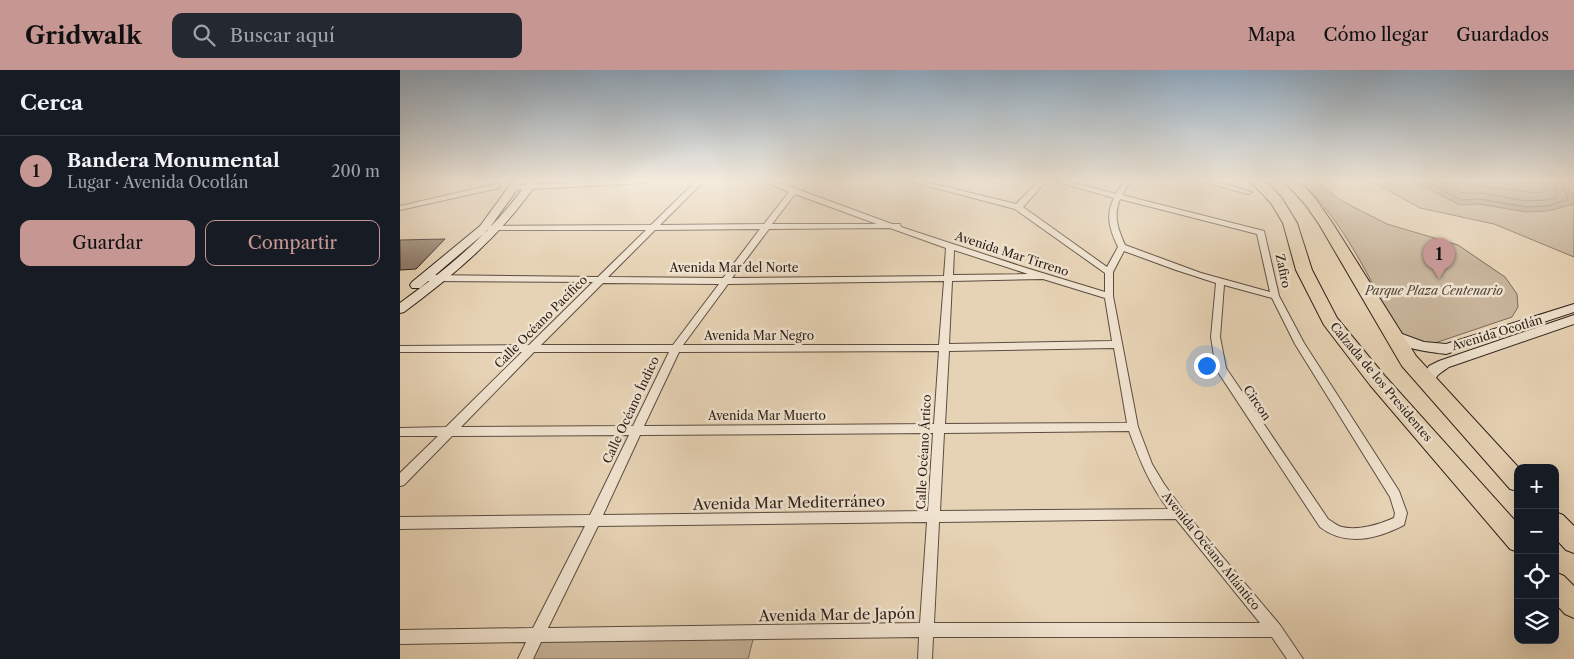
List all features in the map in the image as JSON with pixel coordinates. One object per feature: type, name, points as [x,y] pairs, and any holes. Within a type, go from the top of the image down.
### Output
[{"type":"highway","name":"Calzada de los Presidentes","points":[[1281,208],[1290,223],[1304,270],[1330,321],[1372,373],[1508,521],[1514,533]]},
{"type":"highway","points":[[1288,208],[1292,217],[1290,223]]},
{"type":"highway","points":[[1315,208],[1409,362],[1514,478]]},
{"type":"highway","points":[[1559,526],[1574,542]]},
{"type":"highway","points":[[1559,542],[1574,542]]},
{"type":"highway","points":[[1559,588],[1574,605]]},
{"type":"main road","points":[[400,297],[427,278],[484,228],[499,208]]},
{"type":"main road","points":[[400,309],[442,278],[497,228],[512,208]]},
{"type":"main road","name":"Avenida Ocotlán","points":[[1391,334],[1424,347],[1446,348],[1574,308]]},
{"type":"main road","name":"Avenida Ocotlán","points":[[1426,382],[1434,370],[1444,364],[1574,319]]},
{"type":"street","name":"Calle Océano Pacífico","points":[[400,481],[672,208]]},
{"type":"street","name":"Calle Océano Índico","points":[[525,659],[594,521],[676,349],[724,281],[779,208]]},
{"type":"street","name":"Avenida Mar Tirreno","points":[[845,208],[950,246],[1109,296]]},
{"type":"street","points":[[1021,208],[1109,272]]},
{"type":"street","points":[[1113,208],[1110,217],[1112,227],[1122,247],[1161,263],[1220,282],[1275,296]]},
{"type":"street","name":"Zafiro","points":[[1165,208],[1259,231],[1262,236],[1275,296],[1300,344],[1395,495],[1401,513],[1400,520]]},
{"type":"street","points":[[484,228],[897,226]]},
{"type":"street","name":"Calle Océano Ártico","points":[[926,659],[950,246]]},
{"type":"street","name":"Avenida Océano Atlántico","points":[[1122,247],[1109,272],[1109,296],[1133,427],[1147,465],[1160,488],[1179,514],[1275,630],[1296,659]]},
{"type":"street","name":"Avenida Mar del Norte","points":[[427,278],[724,281],[948,279],[1042,276]]},
{"type":"street","name":"Circon","points":[[1220,282],[1215,327],[1216,353],[1221,369],[1324,523],[1342,533],[1354,533],[1391,526],[1400,520]]},
{"type":"street","name":"Avenida Mar Negro","points":[[400,349],[944,348],[1119,344]]},
{"type":"street","name":"Avenida Mar Muerto","points":[[400,432],[1133,427]]},
{"type":"street","name":"Avenida Mar Mediterráneo","points":[[400,523],[1179,514]]},
{"type":"street","name":"Avenida Mar de Japón","points":[[400,637],[927,630],[1275,630]]},
{"type":"green space","name":"Parque Plaza Centenario","points":[[1325,208],[1357,208],[1387,224],[1458,245],[1505,277],[1517,294],[1518,307],[1512,317],[1432,344],[1412,341],[1399,333],[1356,253]]},
{"type":"green space","points":[[1422,208],[1574,208],[1574,257],[1494,224]]},
{"type":"green space","points":[[755,632],[748,659],[525,659],[536,634]]},
{"type":"water","points":[[1505,208],[1557,208],[1548,211],[1526,212]]},
{"type":"building","points":[[445,239],[416,269],[400,270],[400,240]]},
{"type":"place","name":"Bandera Monumental","points":[[1439,279]]}]
